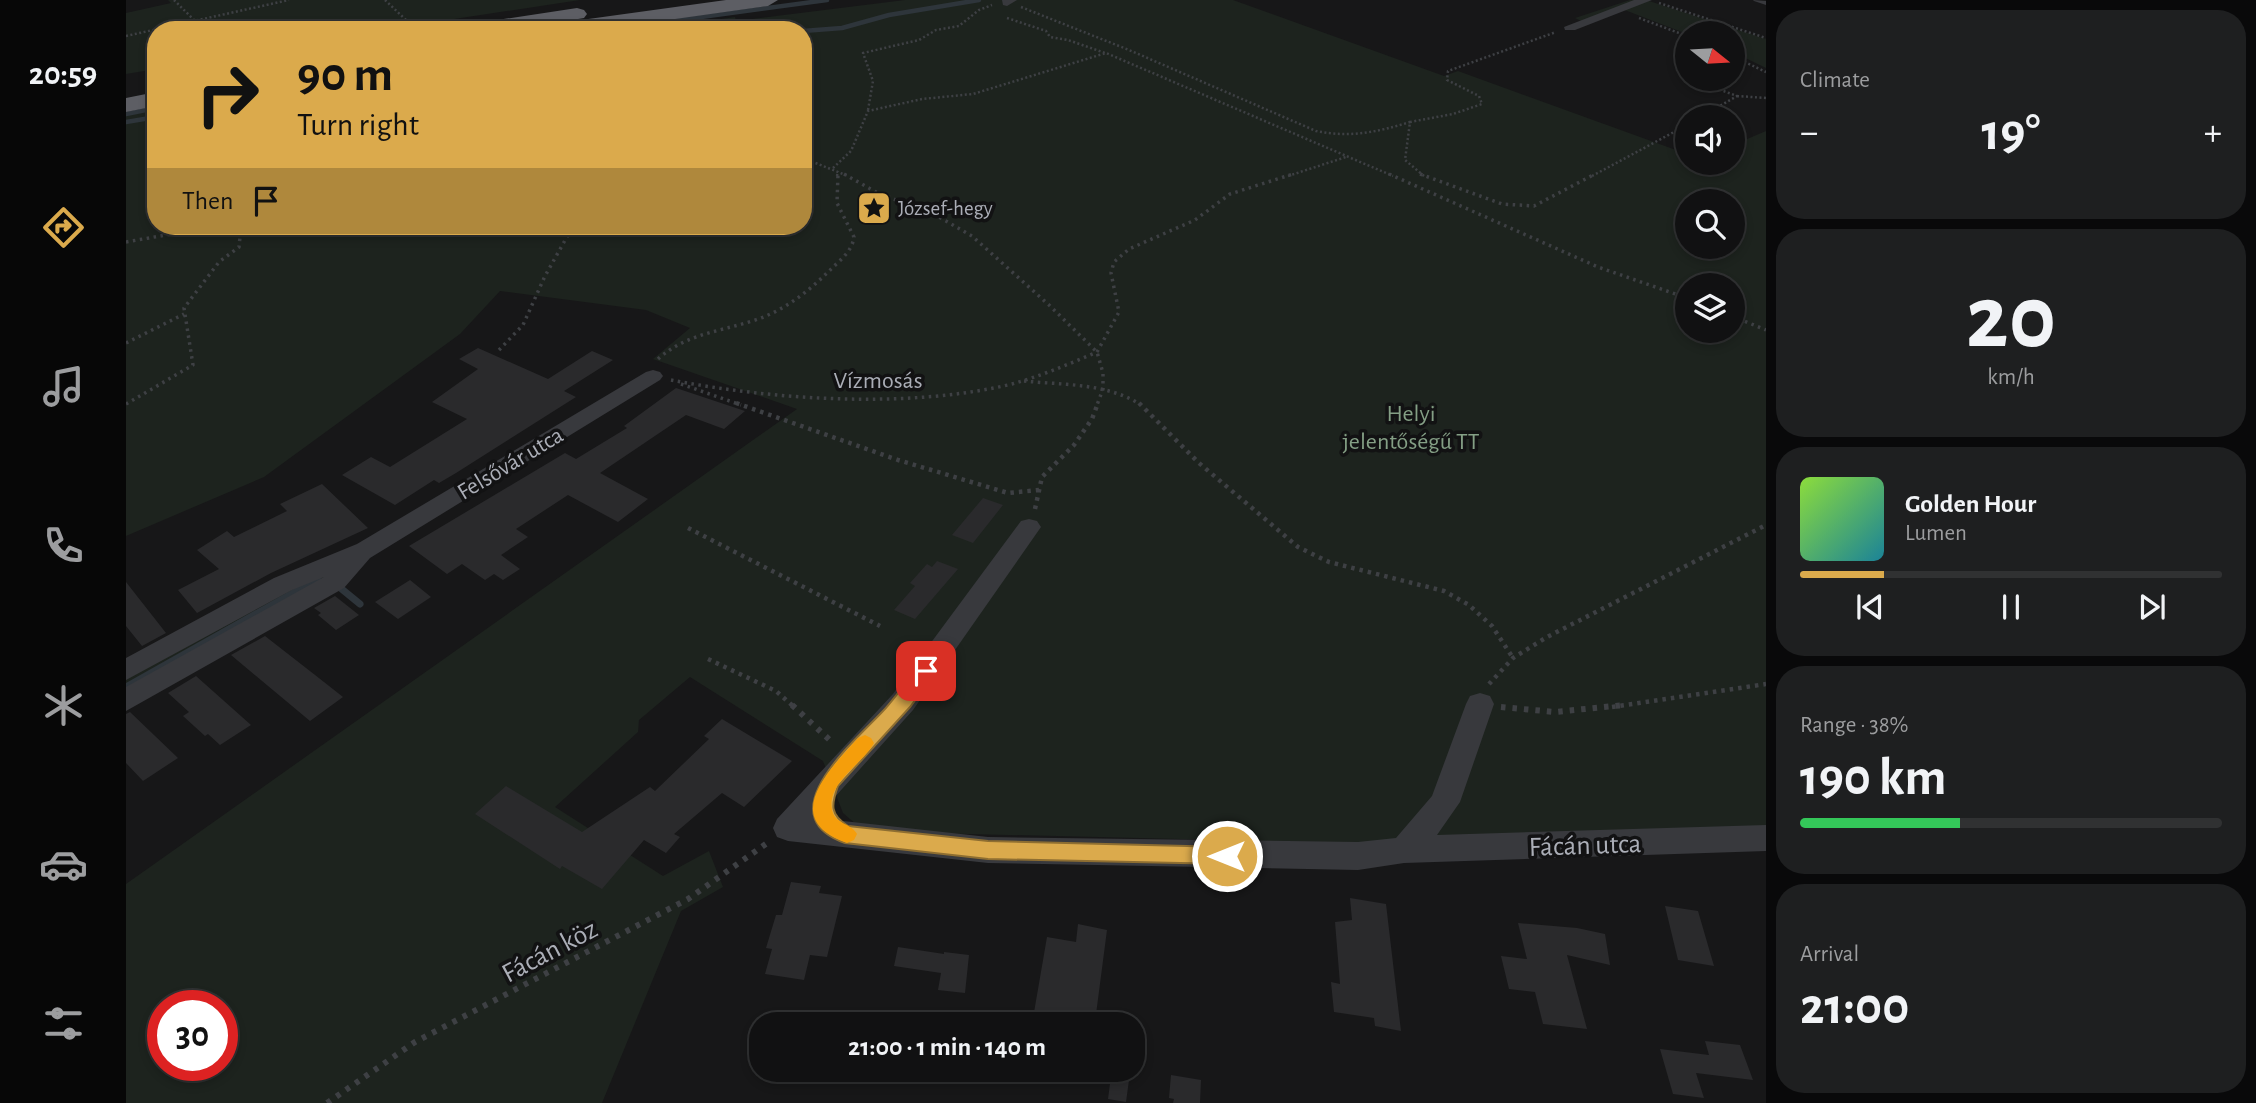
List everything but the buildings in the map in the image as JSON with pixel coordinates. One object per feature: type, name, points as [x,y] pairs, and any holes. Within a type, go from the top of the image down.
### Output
[{"type":"highway","points":[[532,21],[676,0]]},
{"type":"highway","points":[[617,21],[768,0]]},
{"type":"highway","points":[[126,91],[147,87]]},
{"type":"highway","points":[[126,106],[147,101]]},
{"type":"street","points":[[1570,27],[1651,1]]},
{"type":"street","name":"Felsővár utca","points":[[126,670],[283,584],[366,550],[653,376]]},
{"type":"street","points":[[788,828],[903,702],[1029,527]]},
{"type":"street","name":"Felsővár utca","points":[[126,700],[335,582],[366,550]]},
{"type":"street","points":[[1404,850],[1445,802],[1480,704]]},
{"type":"street","points":[[830,782],[823,802],[823,815],[831,826],[845,834]]},
{"type":"street","name":"Fácán utca","points":[[788,828],[1001,851],[1174,855],[1358,856],[1404,850],[1766,838]]},
{"type":"lane","points":[[1756,0],[1766,3]]},
{"type":"path","points":[[174,0],[195,21],[289,0]]},
{"type":"path","points":[[385,0],[406,21]]},
{"type":"path","points":[[1651,1],[1766,37]]},
{"type":"path","points":[[1039,490],[1009,494],[898,460],[704,390],[653,376],[653,365],[674,346],[766,316],[789,304],[825,275],[849,250],[854,240],[853,232],[837,203],[836,169],[851,151],[868,111],[875,80],[872,68],[863,53],[919,40],[936,30],[959,26],[985,6],[1005,2],[1129,50],[1316,131],[1342,137],[1363,136],[1410,122],[1453,114],[1482,104],[1479,96],[1447,80],[1448,71],[1570,27]]},
{"type":"path","points":[[1618,10],[1675,31]]},
{"type":"path","points":[[1001,16],[1045,31],[1050,37],[1107,53],[1598,268],[1675,294]]},
{"type":"path","points":[[126,36],[147,31]]},
{"type":"path","points":[[868,111],[922,99],[973,94],[1107,53]]},
{"type":"path","points":[[1745,62],[1766,72]]},
{"type":"path","points":[[1759,68],[1766,67]]},
{"type":"path","points":[[1724,91],[1737,96],[1766,98]]},
{"type":"path","points":[[1722,105],[1737,96]]},
{"type":"path","points":[[1410,122],[1405,160],[1420,174],[1502,204],[1534,206],[1675,131]]},
{"type":"path","points":[[1097,352],[1119,312],[1111,274],[1114,262],[1129,249],[1195,220],[1230,194],[1347,157]]},
{"type":"path","points":[[812,161],[836,169],[876,192],[939,217],[972,236],[1097,352],[1103,373],[1103,389],[1092,419],[1074,445],[1042,477],[1029,527]]},
{"type":"path","points":[[126,242],[166,235]]},
{"type":"path","points":[[126,404],[192,365],[184,308],[219,262],[239,247],[241,235]]},
{"type":"path","points":[[499,350],[523,325],[545,276],[568,235]]},
{"type":"path","points":[[126,344],[184,314]]},
{"type":"path","points":[[1745,321],[1766,330]]},
{"type":"path","name":"Vízmosás","points":[[653,376],[787,394],[890,401],[954,397],[1024,381],[1097,352]]},
{"type":"path","points":[[1024,381],[1103,389],[1124,395],[1140,404],[1199,463],[1298,547],[1326,561],[1428,585],[1454,595],[1477,609],[1502,637],[1513,658]]},
{"type":"path","points":[[1766,525],[1547,637],[1513,658],[1498,671],[1480,704],[1555,712],[1585,711],[1766,684]]},
{"type":"path","points":[[688,528],[880,626]]},
{"type":"path","points":[[708,659],[776,691],[820,733],[838,746]]},
{"type":"path","name":"Fácán köz","points":[[327,1103],[415,1042],[688,899],[788,828]]},
{"type":"green space","points":[[168,0],[580,0],[441,21],[147,21],[147,70],[126,74],[126,13],[171,3]]},
{"type":"green space","name":"Helyi jelentőségű TT","points":[[905,0],[1233,0],[1444,76],[1458,71],[1675,150],[1675,175],[1745,175],[1745,140],[1766,131],[1766,831],[1390,844],[885,832],[857,825],[843,813],[823,761],[690,677],[639,720],[638,732],[555,807],[663,876],[709,851],[723,887],[681,911],[602,1103],[126,1103],[126,884],[797,409],[653,359],[690,328],[646,310],[500,291],[460,334],[264,477],[126,536],[126,115],[147,111],[147,235],[812,235],[812,21],[736,21]]},
{"type":"green space","points":[[1630,0],[1646,0],[1711,21],[1675,21],[1675,29],[1622,9],[1583,22],[1575,18]]},
{"type":"green space","points":[[735,17],[736,21],[707,21]]},
{"type":"green space","points":[[1745,32],[1766,39],[1766,68],[1745,58]]},
{"type":"green space","points":[[336,573],[126,696],[126,676],[311,577]]},
{"type":"waterway","points":[[672,21],[827,0]]},
{"type":"waterway","points":[[812,30],[842,28],[889,15],[979,0]]},
{"type":"waterway","points":[[126,114],[147,110]]},
{"type":"waterway","points":[[126,122],[147,118]]},
{"type":"waterway","points":[[126,687],[318,579]]},
{"type":"waterway","points":[[338,586],[360,604]]},
{"type":"slow traffic","points":[[847,834],[831,826],[823,815],[823,802],[830,782],[865,743]]},
{"type":"place","name":"József-hegy","points":[[874,208]]},
{"type":"route","points":[[926,671],[903,702],[830,782],[823,802],[823,815],[831,826],[845,834],[988,850],[1227,856]]}]
